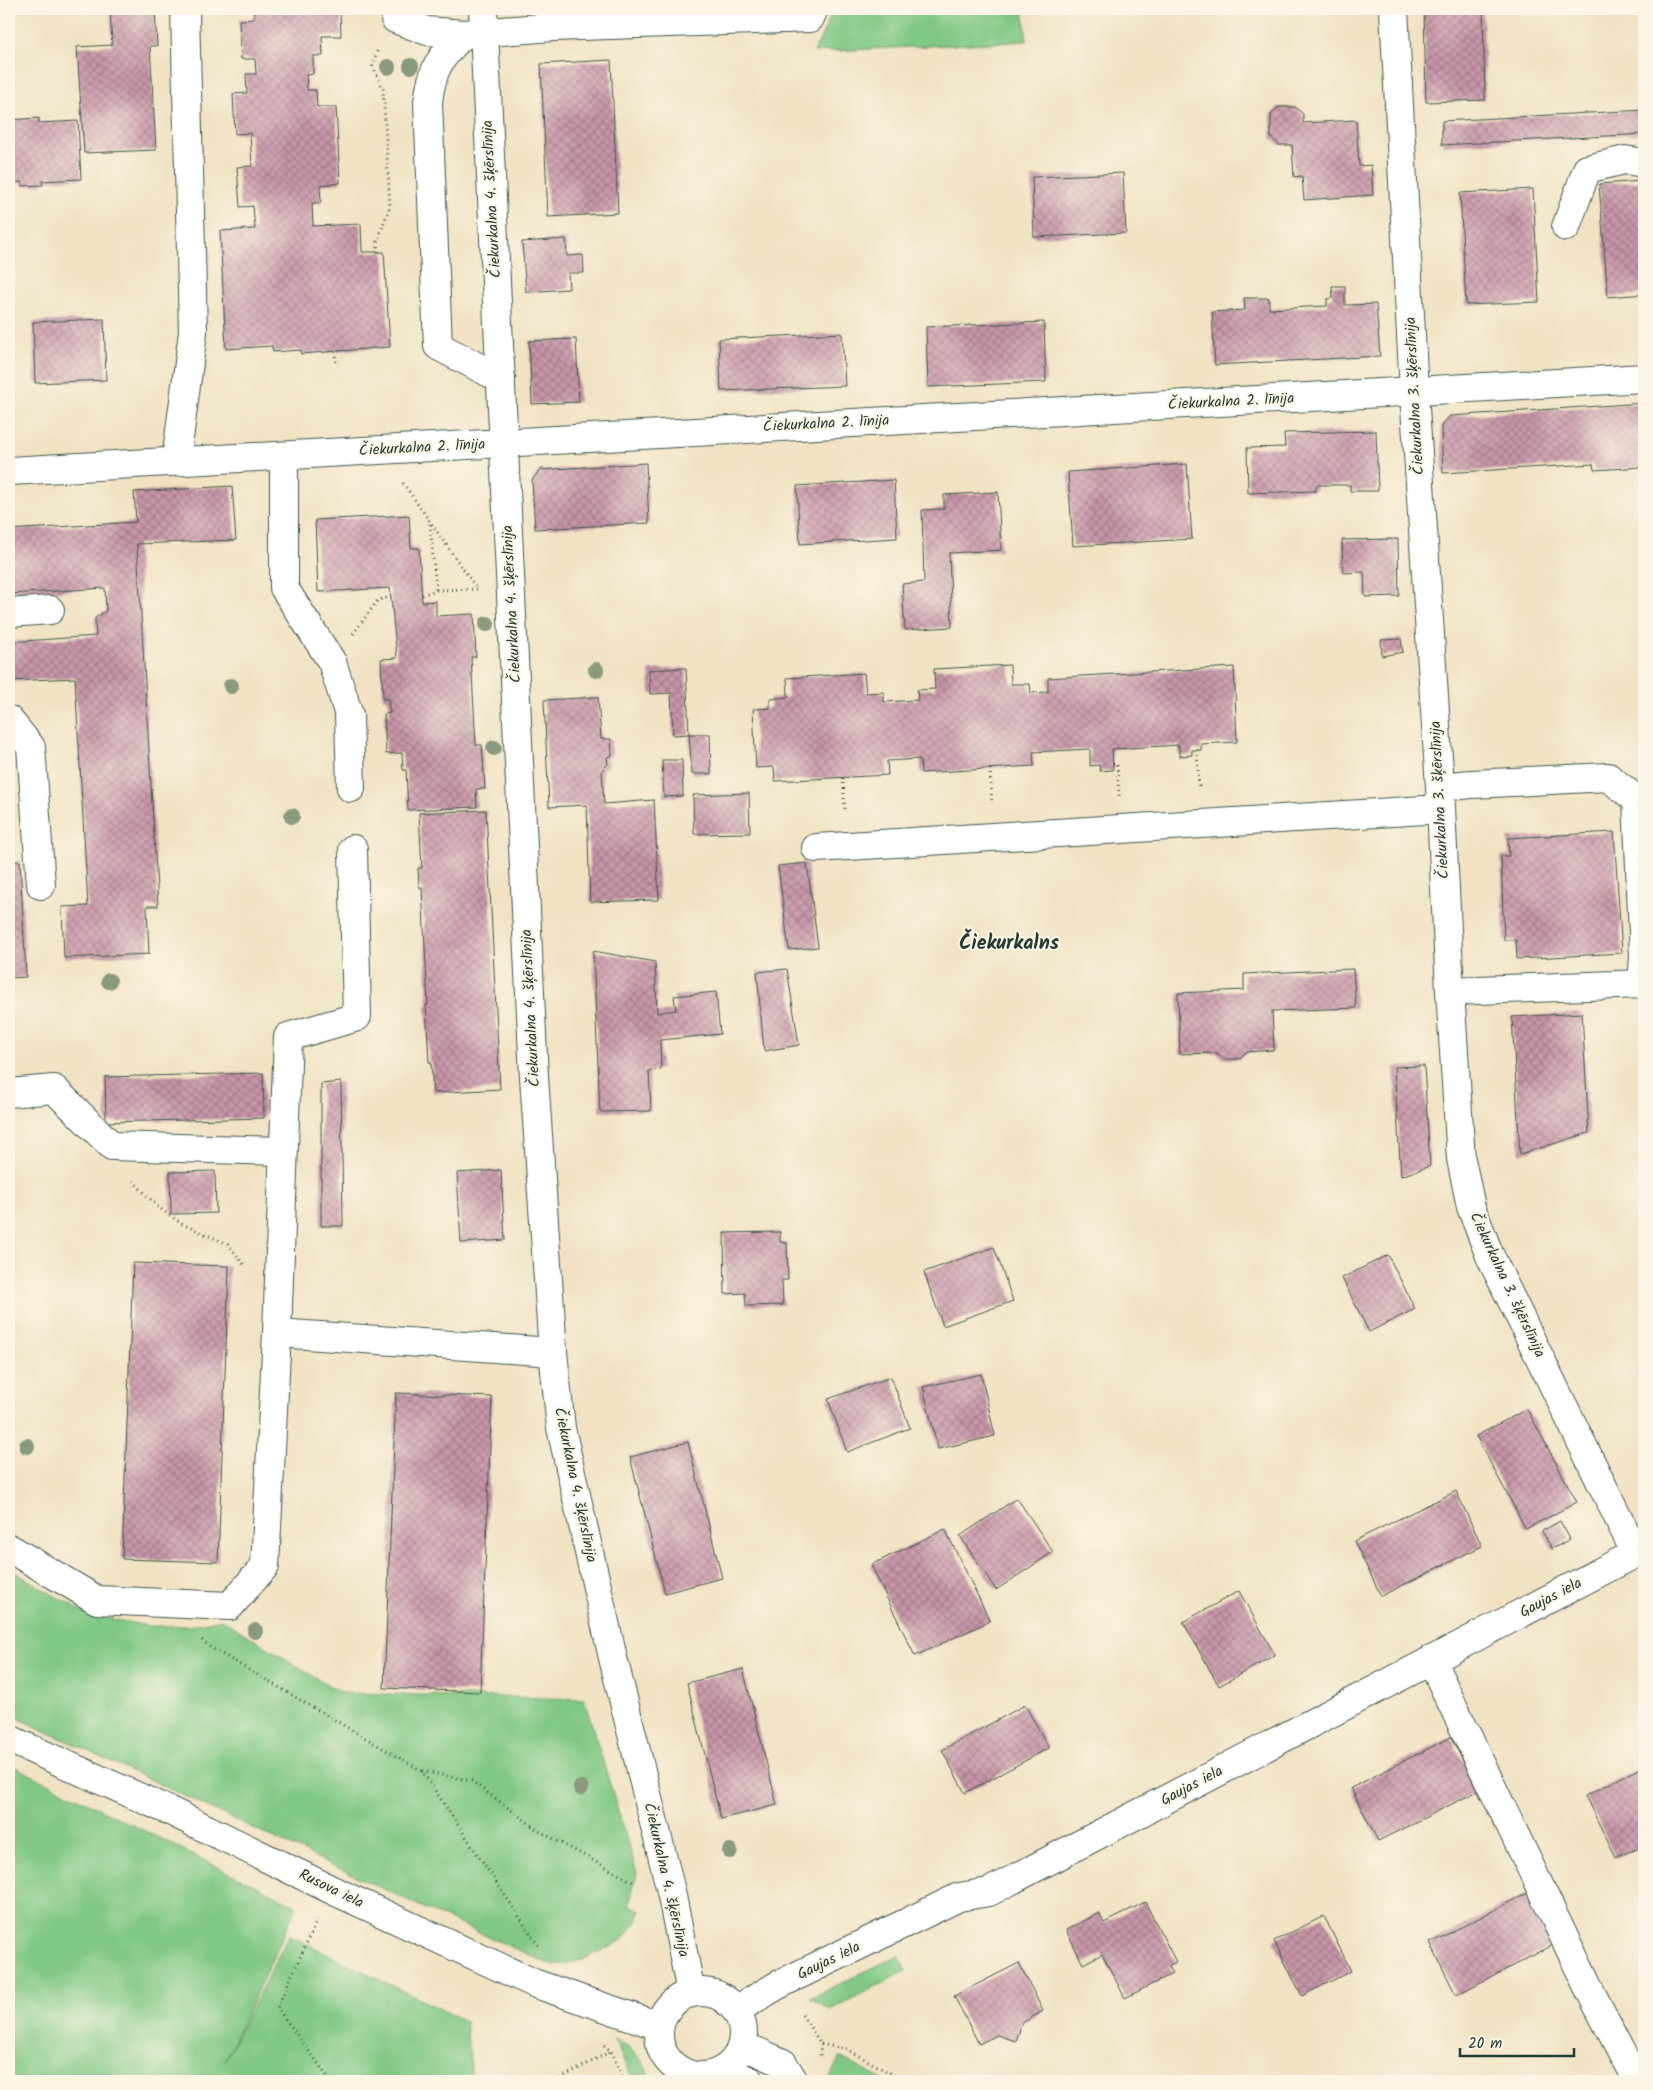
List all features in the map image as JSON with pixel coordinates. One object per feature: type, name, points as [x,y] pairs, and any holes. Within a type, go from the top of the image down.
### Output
[{"type":"street","points":[[176,461],[193,332],[185,9]]},
{"type":"street","points":[[395,14],[427,31],[477,25],[605,17],[810,18],[814,9]]},
{"type":"street","name":"Čiekurkalna 3. šķērslīnija","points":[[1394,9],[1414,392],[1461,1159],[1471,1207],[1490,1256],[1640,1552]]},
{"type":"street","points":[[477,25],[443,55],[430,83],[428,102],[438,346],[501,379]]},
{"type":"street","name":"Čiekurkalna 4. šķērslīnija","points":[[477,25],[505,443],[534,1077],[553,1352],[561,1428],[613,1658],[671,1891],[691,1993]]},
{"type":"street","points":[[1566,227],[1587,169],[1625,160],[1644,163]]},
{"type":"street","name":"Čiekurkalna 2. līnija","points":[[9,471],[1644,378]]},
{"type":"street","points":[[284,456],[284,588],[332,662],[349,715],[350,788]]},
{"type":"street","points":[[9,613],[50,610]]},
{"type":"street","points":[[9,720],[31,747],[42,885]]},
{"type":"street","points":[[816,848],[1201,823],[1608,778],[1637,800],[1644,957],[1643,984],[1450,991]]},
{"type":"street","points":[[9,1548],[97,1600],[230,1606],[265,1566],[277,1333],[288,1037],[358,1017],[353,850]]},
{"type":"street","points":[[9,1093],[54,1089],[112,1146],[283,1151]]},
{"type":"street","points":[[277,1333],[553,1352]]},
{"type":"street","name":"Gaujas iela","points":[[736,2010],[778,1985],[959,1897],[990,1892],[1640,1552]]},
{"type":"street","points":[[1432,1660],[1589,1988],[1637,2081]]},
{"type":"street","name":"Rusova iela","points":[[9,1739],[172,1812],[332,1890],[536,1984],[659,2026]]},
{"type":"street","points":[[704,1991],[716,1994],[727,2000],[736,2010],[743,2026],[742,2045],[732,2063],[724,2070],[714,2075],[690,2078],[672,2066],[665,2057],[660,2048],[659,2026],[663,2014],[670,2004],[680,1997],[704,1991]]},
{"type":"street","points":[[742,2045],[783,2064],[794,2081]]},
{"type":"street","points":[[724,2070],[750,2081]]},
{"type":"path","points":[[378,252],[377,242],[390,206],[383,89],[373,66],[379,42],[395,14]]},
{"type":"path","points":[[335,351],[336,365]]},
{"type":"path","points":[[395,449],[399,478],[477,589]]},
{"type":"path","points":[[430,522],[436,590]]},
{"type":"path","points":[[422,596],[436,590],[512,588]]},
{"type":"path","points":[[332,662],[378,600],[391,597]]},
{"type":"path","points":[[1197,750],[1201,823]]},
{"type":"path","points":[[127,1174],[158,1207],[182,1224],[228,1244],[278,1306]]},
{"type":"path","points":[[168,1603],[208,1646],[422,1771],[472,1782],[539,1831],[634,1883]]},
{"type":"path","points":[[422,1771],[541,1949]]},
{"type":"path","points":[[331,2081],[277,2008],[332,1890]]},
{"type":"path","points":[[802,2014],[821,2044],[820,2058]]},
{"type":"path","points":[[599,2039],[611,2051],[624,2081]]},
{"type":"path","points":[[821,2044],[846,2049],[905,2081]]},
{"type":"path","points":[[556,2081],[611,2051]]},
{"type":"green space","points":[[834,9],[1023,9],[1027,41],[814,52]]},
{"type":"green space","points":[[9,1569],[86,1614],[148,1626],[189,1626],[221,1619],[341,1693],[584,1699],[637,1873],[629,1905],[641,1910],[636,1923],[621,1941],[582,1960],[554,1966],[437,1914],[9,1714]]},
{"type":"green space","points":[[9,1764],[297,1906],[225,2060],[289,1935],[465,2021],[473,2081],[234,2081],[219,2074],[215,2081],[9,2081]]},
{"type":"green space","points":[[899,1955],[906,1971],[830,2010],[810,1998]]},
{"type":"green space","points":[[614,2039],[638,2056],[645,2066],[651,2081],[633,2081]]},
{"type":"green space","points":[[840,2057],[884,2081],[828,2081]]},
{"type":"building","points":[[110,9],[155,9],[157,46],[150,46],[156,150],[84,153],[77,47],[112,45]]},
{"type":"building","points":[[254,9],[340,9],[341,36],[322,36],[323,56],[313,56],[313,74],[306,75],[307,90],[316,90],[317,107],[336,107],[340,183],[320,185],[321,203],[312,203],[313,226],[361,224],[362,252],[384,252],[390,347],[301,354],[301,350],[273,352],[272,346],[226,349],[220,231],[255,229],[253,206],[240,207],[237,167],[252,166],[250,133],[235,134],[233,94],[247,93],[246,74],[256,74],[255,59],[241,59],[239,20],[254,19]]},
{"type":"building","points":[[1424,9],[1483,9],[1485,100],[1426,102]]},
{"type":"building","points":[[611,60],[618,213],[548,217],[541,64]]},
{"type":"building","points":[[1278,107],[1295,107],[1303,114],[1303,123],[1356,120],[1359,166],[1371,165],[1373,195],[1304,200],[1302,176],[1294,177],[1292,145],[1279,145],[1271,138],[1271,115]]},
{"type":"building","points":[[1644,110],[1644,134],[1442,145],[1442,121]]},
{"type":"building","points":[[39,118],[39,123],[78,121],[81,179],[42,181],[43,185],[22,186],[22,182],[9,183],[9,120]]},
{"type":"building","points":[[1123,173],[1126,233],[1034,237],[1032,177]]},
{"type":"building","points":[[1644,181],[1644,294],[1608,297],[1599,184]]},
{"type":"building","points":[[1533,189],[1539,302],[1466,305],[1460,193]]},
{"type":"building","points":[[566,239],[567,256],[583,255],[584,273],[568,273],[569,289],[526,292],[522,242]]},
{"type":"building","points":[[1332,286],[1345,286],[1345,305],[1376,304],[1380,356],[1215,365],[1212,312],[1245,310],[1244,298],[1269,298],[1269,309],[1327,306],[1327,299],[1333,298]]},
{"type":"building","points":[[104,319],[106,380],[35,383],[33,322]]},
{"type":"building","points":[[1044,322],[1046,382],[928,387],[926,327]]},
{"type":"building","points":[[842,333],[845,386],[721,391],[719,339]]},
{"type":"building","points":[[576,339],[579,402],[532,404],[529,341]]},
{"type":"building","points":[[1644,403],[1644,467],[1594,470],[1593,464],[1443,473],[1441,426],[1450,416]]},
{"type":"building","points":[[1376,431],[1378,491],[1350,491],[1350,485],[1316,485],[1316,491],[1248,493],[1247,448],[1285,447],[1284,433]]},
{"type":"building","points":[[646,463],[649,523],[535,529],[532,480],[540,470]]},
{"type":"building","points":[[1187,464],[1192,539],[1073,546],[1068,472]]},
{"type":"building","points":[[894,480],[897,538],[800,544],[797,486]]},
{"type":"building","points":[[232,486],[236,540],[137,544],[158,906],[147,906],[149,954],[64,958],[62,907],[88,906],[75,678],[9,681],[9,642],[96,636],[95,618],[106,611],[105,588],[9,594],[9,530],[136,522],[134,492]]},
{"type":"building","points":[[998,492],[1001,550],[949,553],[952,627],[905,630],[902,584],[924,582],[922,510],[944,509],[944,495]]},
{"type":"building","points":[[409,515],[411,548],[419,548],[422,602],[436,601],[436,616],[474,614],[476,657],[471,657],[476,745],[482,745],[485,789],[476,789],[477,807],[408,810],[406,770],[403,770],[402,753],[386,754],[384,714],[390,713],[388,699],[383,699],[381,659],[397,658],[390,588],[318,592],[315,520]]},
{"type":"building","points":[[1398,539],[1399,596],[1365,597],[1364,572],[1343,573],[1342,540]]},
{"type":"building","points":[[1401,639],[1403,652],[1382,656],[1381,640]]},
{"type":"building","points":[[1010,665],[1011,684],[1030,684],[1031,693],[1048,692],[1048,678],[1234,667],[1237,742],[1201,744],[1201,750],[1192,750],[1192,755],[1179,756],[1179,745],[1112,749],[1113,770],[1100,771],[1099,765],[1090,766],[1090,749],[1033,752],[1034,766],[921,773],[920,759],[887,761],[888,775],[775,781],[774,767],[756,768],[753,709],[770,708],[770,699],[788,697],[787,678],[864,673],[866,693],[884,692],[884,702],[918,700],[917,690],[935,689],[934,669]]},
{"type":"building","points":[[686,668],[689,734],[673,735],[671,693],[650,694],[649,670]]},
{"type":"building","points":[[598,697],[601,739],[611,739],[612,756],[607,757],[608,764],[602,770],[604,804],[654,800],[659,900],[590,902],[587,805],[549,807],[544,700]]},
{"type":"building","points":[[689,734],[710,734],[711,774],[692,774]]},
{"type":"building","points":[[662,760],[682,760],[683,796],[664,797]]},
{"type":"building","points":[[749,793],[750,833],[694,834],[693,795]]},
{"type":"building","points":[[486,810],[500,1089],[433,1093],[431,1062],[429,1062],[422,888],[419,887],[418,868],[422,868],[419,813]]},
{"type":"building","points":[[1614,832],[1622,953],[1517,959],[1516,940],[1504,940],[1501,856],[1509,856],[1508,838]]},
{"type":"building","points":[[20,861],[26,977],[9,978],[9,862]]},
{"type":"building","points":[[807,863],[818,947],[789,950],[778,866]]},
{"type":"building","points":[[593,951],[655,962],[657,1013],[676,1010],[674,996],[716,992],[720,1034],[660,1040],[661,1069],[649,1071],[651,1111],[600,1112]]},
{"type":"building","points":[[787,969],[799,1045],[764,1051],[757,972]]},
{"type":"building","points":[[1353,969],[1356,1008],[1272,1011],[1274,1050],[1246,1052],[1239,1059],[1224,1059],[1217,1053],[1180,1054],[1178,993],[1244,990],[1244,974]]},
{"type":"building","points":[[1582,1013],[1589,1133],[1520,1154],[1512,1017]]},
{"type":"building","points":[[1424,1066],[1430,1166],[1401,1176],[1394,1067]]},
{"type":"building","points":[[263,1073],[264,1118],[106,1122],[105,1077]]},
{"type":"building","points":[[341,1082],[343,1226],[321,1226],[321,1084]]},
{"type":"building","points":[[501,1170],[505,1240],[461,1243],[457,1173]]},
{"type":"building","points":[[215,1171],[216,1213],[171,1214],[170,1172]]},
{"type":"building","points":[[780,1232],[780,1242],[787,1243],[788,1280],[782,1280],[783,1305],[746,1306],[745,1293],[725,1294],[724,1233]]},
{"type":"building","points":[[994,1247],[1013,1301],[943,1326],[924,1272]]},
{"type":"building","points":[[1388,1255],[1415,1309],[1369,1332],[1342,1278]]},
{"type":"building","points":[[133,1263],[229,1266],[218,1562],[122,1559]]},
{"type":"building","points":[[981,1374],[995,1436],[938,1449],[923,1387]]},
{"type":"building","points":[[891,1377],[910,1428],[847,1452],[828,1399]]},
{"type":"building","points":[[396,1393],[492,1397],[480,1692],[384,1688]]},
{"type":"building","points":[[1527,1409],[1577,1502],[1526,1529],[1476,1436]]},
{"type":"building","points":[[688,1442],[722,1578],[665,1593],[630,1457]]},
{"type":"building","points":[[1456,1491],[1482,1546],[1381,1596],[1354,1541]]},
{"type":"building","points":[[1017,1498],[1053,1552],[996,1590],[960,1536]]},
{"type":"building","points":[[1560,1521],[1570,1539],[1552,1549],[1542,1531]]},
{"type":"building","points":[[945,1529],[990,1621],[915,1656],[871,1565]]},
{"type":"building","points":[[1239,1591],[1275,1655],[1219,1686],[1183,1622]]},
{"type":"building","points":[[743,1669],[777,1805],[721,1819],[687,1683]]},
{"type":"building","points":[[1025,1705],[1049,1748],[965,1793],[942,1750]]},
{"type":"building","points":[[1451,1737],[1478,1791],[1378,1841],[1351,1788]]},
{"type":"building","points":[[1644,1766],[1644,1844],[1616,1858],[1585,1796]]},
{"type":"building","points":[[1530,1892],[1557,1943],[1456,1995],[1430,1943]]},
{"type":"building","points":[[1145,1902],[1176,1962],[1168,1966],[1172,1974],[1125,1998],[1102,1954],[1083,1964],[1066,1930],[1099,1913],[1104,1923]]},
{"type":"building","points":[[1324,1916],[1351,1971],[1302,1996],[1274,1941]]},
{"type":"building","points":[[1019,1963],[1043,2011],[1022,2023],[1016,2041],[997,2035],[979,2044],[954,1996]]},
{"type":"district","name":"Čiekurkalns","points":[[1009,944]]}]
